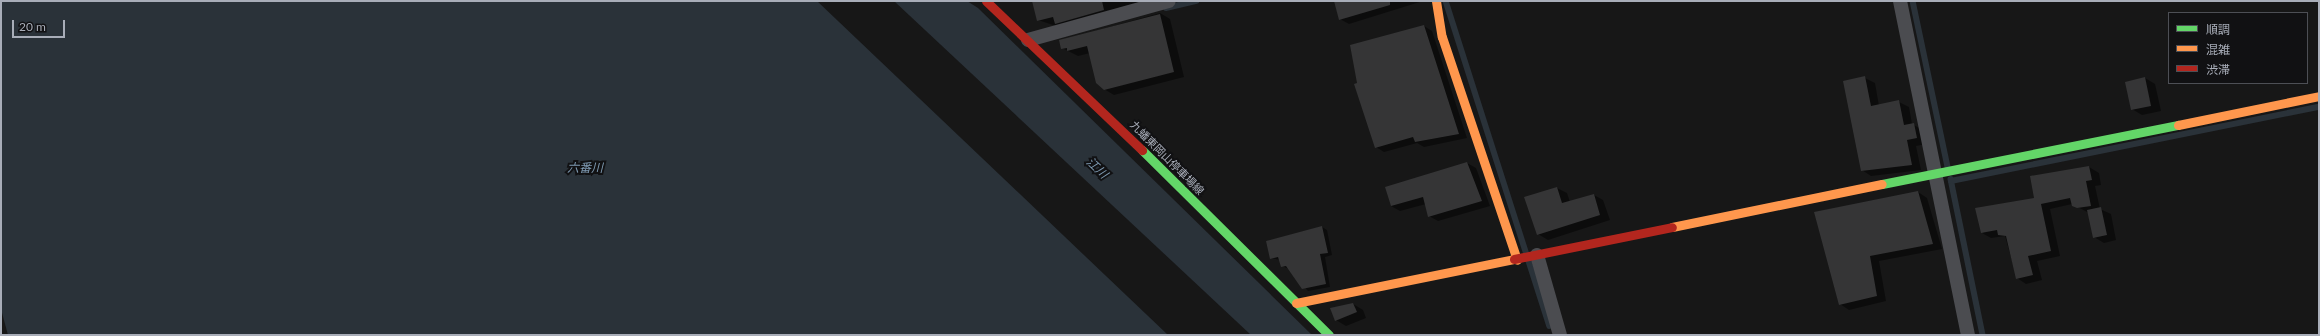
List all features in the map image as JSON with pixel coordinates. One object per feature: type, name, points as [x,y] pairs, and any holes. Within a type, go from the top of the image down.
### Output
[{"type":"street","name":"九蟠東岡山停車場線","points":[[986,1],[1028,40],[1329,335]]},
{"type":"street","points":[[1028,40],[1169,1]]},
{"type":"street","points":[[1436,1],[1442,37],[1560,335]]},
{"type":"street","points":[[1900,1],[1944,173],[1968,335]]},
{"type":"street","points":[[1296,303],[2319,96]]},
{"type":"water","name":"六番川","points":[[1,1],[817,1],[1168,335],[8,335],[1,309]]},
{"type":"water","name":"江川","points":[[894,1],[967,1],[978,8],[1312,335],[1251,335]]},
{"type":"building","points":[[1032,1],[1102,1],[1104,10],[1055,24],[1053,17],[1037,21]]},
{"type":"building","points":[[1334,1],[1390,1],[1390,5],[1339,20]]},
{"type":"building","points":[[1160,14],[1174,72],[1104,90],[1096,83],[1087,46],[1067,51],[1067,48],[1061,49],[1059,40]]},
{"type":"building","points":[[1424,25],[1459,134],[1415,142],[1413,137],[1375,148],[1354,84],[1357,83],[1350,45]]},
{"type":"building","points":[[1865,76],[1871,106],[1899,100],[1904,125],[1914,123],[1917,138],[1907,140],[1912,165],[1861,171],[1843,81]]},
{"type":"building","points":[[2145,77],[2151,106],[2131,110],[2125,82]]},
{"type":"building","points":[[1467,162],[1482,201],[1428,217],[1423,197],[1391,206],[1385,187]]},
{"type":"building","points":[[2089,166],[2092,180],[2086,181],[2091,206],[2077,208],[2072,206],[2070,198],[2041,204],[2051,251],[2028,256],[2033,275],[2016,279],[2006,236],[1998,235],[1997,230],[1981,233],[1975,208],[2034,198],[2030,176]]},
{"type":"building","points":[[1557,187],[1562,203],[1594,194],[1600,215],[1537,235],[1524,197]]},
{"type":"building","points":[[1918,191],[1933,244],[1870,256],[1877,296],[1839,305],[1814,212]]},
{"type":"building","points":[[2101,207],[2107,235],[2093,238],[2087,210]]},
{"type":"building","points":[[1322,226],[1328,253],[1320,254],[1326,284],[1302,289],[1286,266],[1281,267],[1278,257],[1270,259],[1266,241]]},
{"type":"building","points":[[1353,303],[1357,312],[1335,321],[1330,308]]},
{"type":"waterway","points":[[1166,8],[1196,1]]},
{"type":"waterway","points":[[1446,1],[1550,326]]},
{"type":"waterway","points":[[1913,1],[1948,167]]},
{"type":"waterway","points":[[1951,181],[2319,107]]},
{"type":"waterway","points":[[1951,179],[1983,335]]},
{"type":"traffic: fast","points":[[1882,184],[2178,125]]},
{"type":"traffic: fast","points":[[1142,150],[1329,335]]},
{"type":"traffic: slow","points":[[1436,1],[1442,37],[1517,260]]},
{"type":"traffic: slow","points":[[2178,125],[2319,96]]},
{"type":"traffic: slow","points":[[1672,227],[1882,184]]},
{"type":"traffic: slow","points":[[1296,303],[1514,259]]},
{"type":"traffic: jam","points":[[986,1],[1142,150]]},
{"type":"traffic: jam","points":[[1514,259],[1672,227]]}]
